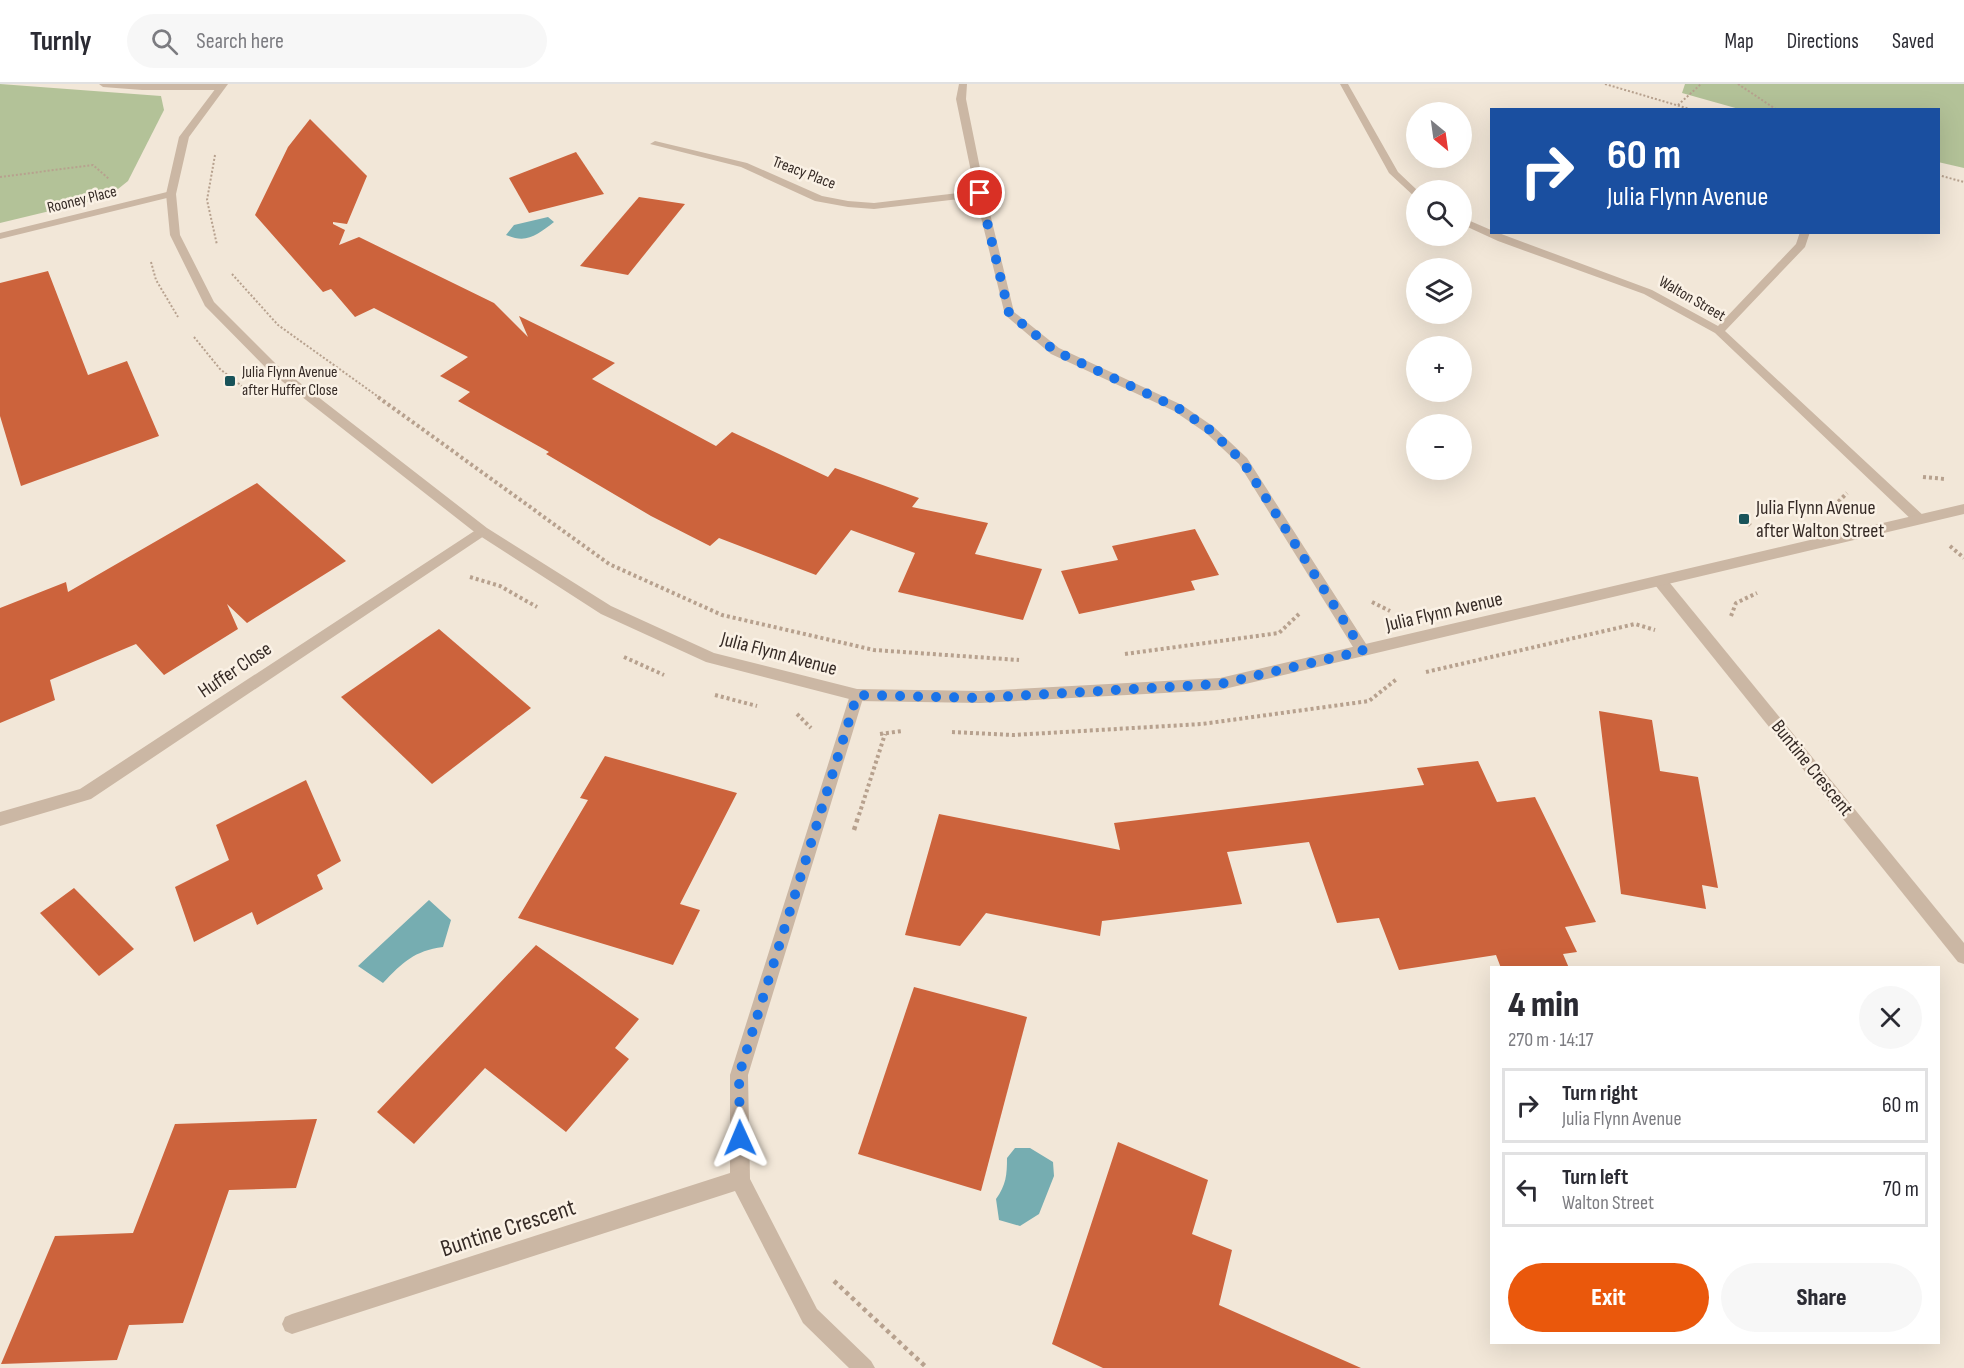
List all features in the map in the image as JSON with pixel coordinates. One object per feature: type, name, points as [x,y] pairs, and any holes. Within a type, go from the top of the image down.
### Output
[{"type":"street","points":[[103,84],[142,87],[223,86]]},
{"type":"street","points":[[963,84],[961,99],[980,193],[1009,313],[1055,351],[1178,408],[1210,430],[1243,462],[1363,651]]},
{"type":"street","points":[[1344,84],[1394,172],[1406,185]]},
{"type":"street","name":"Julia Flynn Avenue","points":[[223,86],[184,137],[171,194],[175,235],[209,304],[273,368],[482,531],[606,610],[701,653],[857,695],[980,698],[1220,684],[1964,509]]},
{"type":"street","name":"Treacy Place","points":[[655,144],[744,165],[819,199],[848,204],[874,206],[980,193]]},
{"type":"street","name":"Rooney Place","points":[[0,236],[171,194]]},
{"type":"street","name":"Walton Street","points":[[1472,225],[1490,233]]},
{"type":"street","name":"Walton Street","points":[[1491,234],[1648,292],[1719,331],[1920,520]]},
{"type":"street","points":[[1719,331],[1801,245],[1804,234]]},
{"type":"street","name":"Huffer Close","points":[[0,819],[85,794],[482,531]]},
{"type":"street","name":"Buntine Crescent","points":[[1660,581],[1964,956]]},
{"type":"street","points":[[857,695],[739,1075],[740,1180],[810,1316],[864,1368]]},
{"type":"street","name":"Buntine Crescent","points":[[292,1324],[740,1180]]},
{"type":"path","points":[[1605,84],[1687,108]]},
{"type":"path","points":[[1678,105],[1701,84]]},
{"type":"path","points":[[1738,84],[1774,108]]},
{"type":"path","points":[[216,149],[207,200],[219,252]]},
{"type":"path","points":[[0,177],[93,165],[110,179]]},
{"type":"path","points":[[1940,176],[1964,182]]},
{"type":"path","points":[[228,270],[278,325],[609,564],[722,615],[874,650],[1026,660]]},
{"type":"path","points":[[1832,508],[1847,495],[1846,486]]},
{"type":"path","points":[[1740,530],[1752,527]]},
{"type":"path","points":[[1949,545],[1957,544]]},
{"type":"path","points":[[1417,674],[1635,624],[1675,636],[1730,618],[1736,603],[1758,592]]},
{"type":"path","points":[[1118,655],[1279,633],[1301,612],[1368,600],[1394,613]]},
{"type":"path","points":[[944,732],[1013,735],[1202,724],[1370,701],[1394,679],[1406,676]]},
{"type":"path","points":[[852,834],[885,734],[909,730]]},
{"type":"path","points":[[829,1275],[927,1368]]},
{"type":"green space","points":[[0,84],[161,96],[164,110],[128,181],[108,197],[0,223]]},
{"type":"green space","points":[[1685,84],[1964,84],[1964,168],[1940,162],[1940,108],[1735,108],[1682,93]]},
{"type":"water","points":[[548,217],[554,222],[532,237],[520,239],[506,235],[514,225]]},
{"type":"water","points":[[429,900],[451,920],[443,947],[424,951],[410,959],[383,983],[358,966]]},
{"type":"water","points":[[1015,1148],[1030,1148],[1053,1162],[1054,1176],[1039,1214],[1020,1226],[999,1220],[996,1199],[1005,1180],[1007,1158]]},
{"type":"building","points":[[310,119],[367,176],[347,224],[333,222],[345,230],[339,245],[359,237],[494,303],[528,337],[519,316],[615,363],[592,379],[716,446],[732,432],[828,477],[835,468],[919,498],[912,507],[988,523],[975,554],[1042,569],[1023,620],[898,592],[915,553],[851,530],[816,575],[719,538],[710,546],[651,516],[546,454],[549,452],[458,401],[470,392],[440,376],[468,357],[374,308],[355,317],[331,289],[323,292],[255,215],[288,147]]},
{"type":"building","points":[[576,152],[604,194],[529,213],[509,178]]},
{"type":"building","points":[[639,197],[685,204],[628,275],[580,266]]},
{"type":"building","points":[[48,271],[88,375],[127,361],[159,436],[21,486],[0,416],[0,283]]},
{"type":"building","points":[[257,483],[346,561],[247,623],[227,604],[238,629],[164,675],[136,644],[50,680],[55,700],[0,723],[0,608],[66,582],[68,592]]},
{"type":"building","points":[[1195,529],[1219,575],[1191,581],[1195,590],[1079,614],[1061,571],[1118,560],[1112,546]]},
{"type":"building","points":[[439,629],[531,708],[432,784],[341,697]]},
{"type":"building","points":[[1599,711],[1652,720],[1660,771],[1698,777],[1718,888],[1702,885],[1706,909],[1621,894]]},
{"type":"building","points":[[605,756],[737,793],[680,904],[700,910],[673,965],[518,918],[588,800],[580,798]]},
{"type":"building","points":[[1478,761],[1497,802],[1535,797],[1596,922],[1565,927],[1577,952],[1563,954],[1568,966],[1500,966],[1496,955],[1399,970],[1379,918],[1337,923],[1309,842],[1227,852],[1242,904],[1102,921],[1100,936],[986,913],[960,946],[905,935],[939,814],[1120,850],[1114,823],[1424,785],[1417,768]]},
{"type":"building","points":[[306,780],[341,861],[317,875],[323,889],[257,925],[252,912],[194,942],[175,887],[229,860],[216,825]]},
{"type":"building","points":[[74,888],[134,949],[99,976],[40,913]]},
{"type":"building","points":[[536,945],[639,1019],[615,1048],[629,1059],[566,1132],[485,1068],[414,1144],[377,1112]]},
{"type":"building","points":[[914,987],[1027,1017],[981,1191],[858,1154]]},
{"type":"building","points":[[317,1119],[296,1188],[229,1190],[183,1323],[129,1325],[117,1360],[1,1364],[55,1236],[133,1233],[175,1124]]},
{"type":"building","points":[[1118,1142],[1208,1180],[1192,1234],[1232,1250],[1219,1305],[1361,1368],[1103,1368],[1052,1344]]},
{"type":"place","name":"Julia Flynn Avenue after Huffer Close","points":[[230,381]]},
{"type":"place","name":"Julia Flynn Avenue after Walton Street","points":[[1744,519]]},
{"type":"route","points":[[740,1138],[739,1075],[857,695],[980,698],[1220,684],[1363,651],[1243,462],[1210,430],[1178,408],[1055,351],[1009,313],[980,193]]}]
